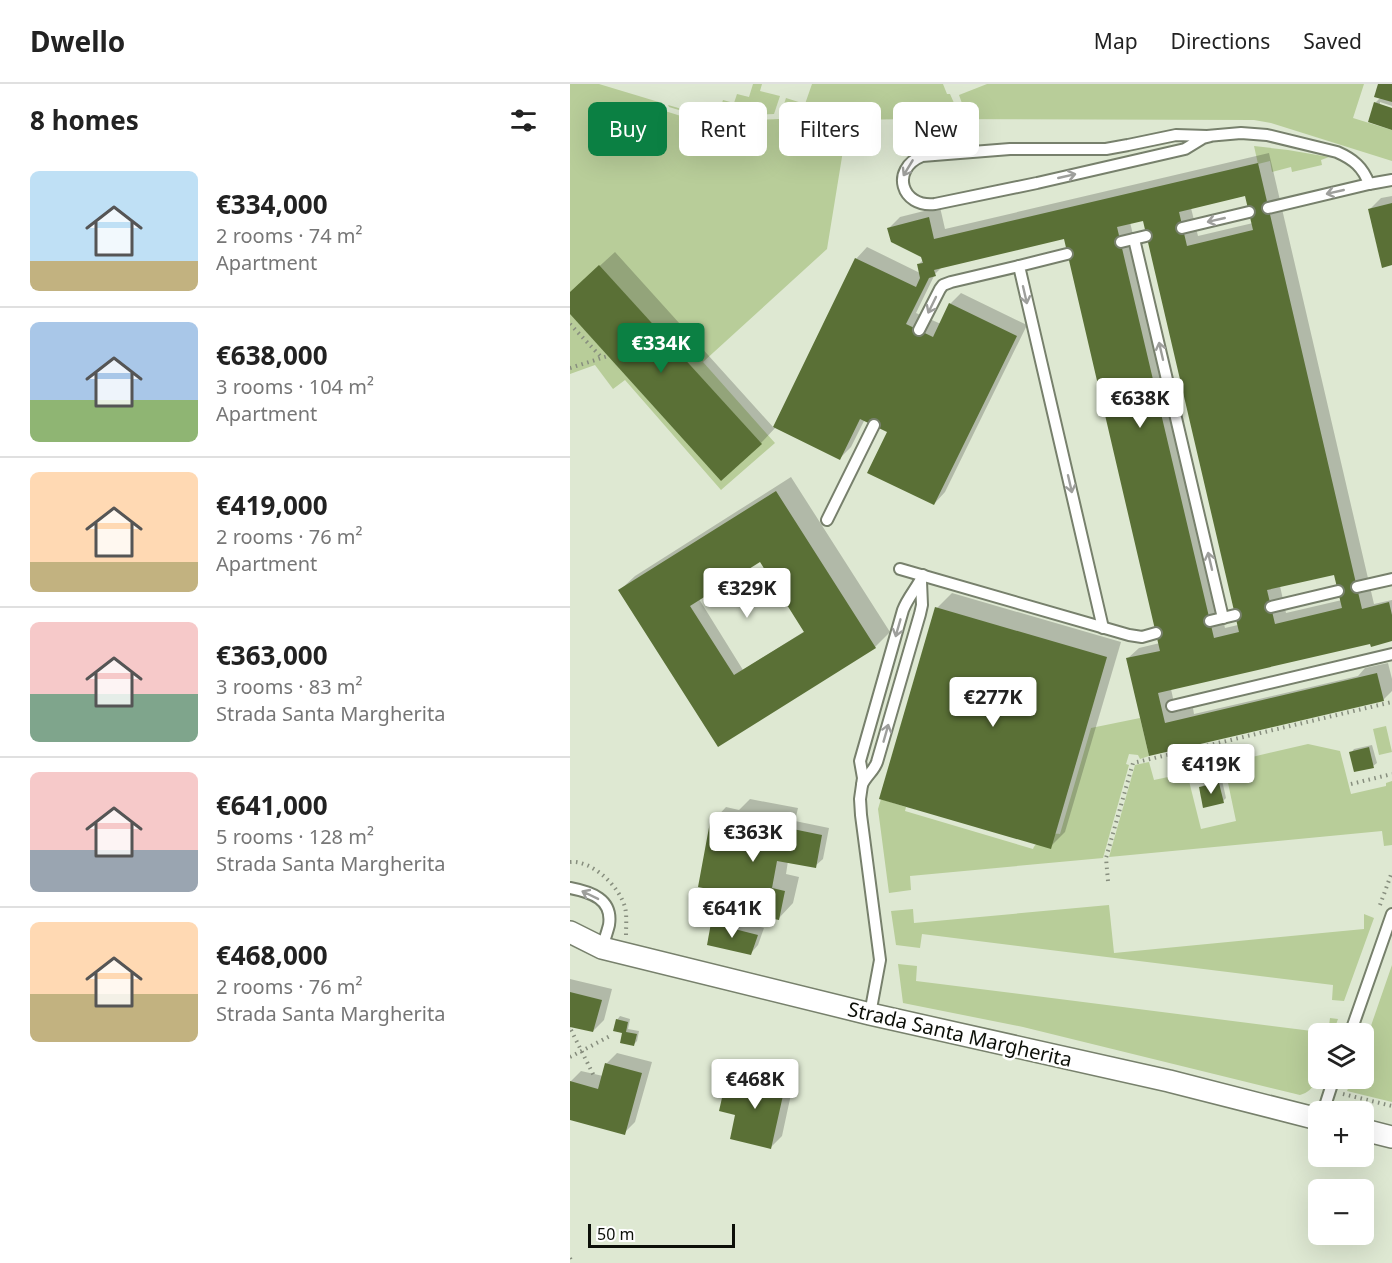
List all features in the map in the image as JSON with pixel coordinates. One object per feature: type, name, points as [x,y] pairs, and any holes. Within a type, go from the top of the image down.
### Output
[{"type":"street","name":"Strada Santa Margherita","points":[[570,932],[602,948],[870,1014],[1157,1079],[1308,1117]]},
{"type":"street","points":[[1374,1132],[1392,1137]]},
{"type":"lane","points":[[1211,136],[1176,135],[1106,149],[1010,149],[922,156],[908,164],[904,171],[903,187],[912,200],[919,204],[935,204],[1048,181],[1189,148],[1203,138],[1231,133],[1259,134],[1337,152],[1356,163],[1369,184]]},
{"type":"lane","points":[[1268,208],[1392,180]]},
{"type":"lane","points":[[1182,228],[1249,212]]},
{"type":"lane","points":[[1121,242],[1146,236]]},
{"type":"lane","points":[[1134,239],[1223,618]]},
{"type":"lane","points":[[919,330],[943,285],[1067,254]]},
{"type":"lane","points":[[1019,266],[1103,628]]},
{"type":"lane","points":[[827,520],[874,425]]},
{"type":"lane","points":[[900,569],[1134,636],[1142,637],[1156,633]]},
{"type":"lane","points":[[870,1014],[880,960],[861,815],[860,799],[863,778],[860,757],[903,610],[923,576]]},
{"type":"lane","points":[[862,785],[877,762],[921,614],[923,576]]},
{"type":"lane","points":[[1357,587],[1392,579]]},
{"type":"lane","points":[[1271,607],[1338,591]]},
{"type":"lane","points":[[1210,621],[1235,615]]},
{"type":"lane","points":[[1172,706],[1392,654]]},
{"type":"lane","points":[[570,888],[598,897],[609,910],[609,925],[602,948]]},
{"type":"lane","points":[[1354,1023],[1392,914]]},
{"type":"path","points":[[570,324],[602,358]]},
{"type":"path","points":[[570,368],[608,356]]},
{"type":"path","points":[[1108,881],[1106,858],[1133,763],[1392,702]]},
{"type":"path","points":[[1351,783],[1392,774]]},
{"type":"path","points":[[571,1030],[596,1078]]},
{"type":"path","points":[[570,1057],[612,1035]]},
{"type":"path","points":[[570,1258],[572,1263]]},
{"type":"green space","points":[[570,84],[599,84],[659,102],[588,102],[588,156],[667,156],[667,112],[679,115],[679,156],[767,156],[767,119],[779,119],[779,156],[842,156],[827,249],[703,362],[775,443],[721,490],[625,380],[613,389],[595,365],[570,374]]},
{"type":"green space","points":[[753,84],[762,84],[760,91],[780,96],[774,114],[767,114],[767,102],[734,102],[737,94],[749,97]]},
{"type":"green space","points":[[812,84],[943,84],[954,102],[893,102],[893,119],[881,119],[881,102],[806,102]]},
{"type":"green space","points":[[987,84],[1364,84],[1353,118],[1392,130],[1392,161],[1271,123],[1254,120],[979,119],[979,102],[962,102],[959,95]]},
{"type":"green space","points":[[786,98],[799,102],[785,102]]},
{"type":"green space","points":[[1254,146],[1329,157],[1321,160],[1322,165],[1292,172],[1291,167],[1272,172],[1270,161],[1258,164]]},
{"type":"green space","points":[[1140,718],[1149,756],[1140,759],[1138,755],[1129,754],[1126,764],[1129,765],[1103,858],[910,876],[911,890],[889,893],[878,809],[881,799],[906,807],[905,811],[1033,849],[1045,838],[1053,834],[1060,834],[1091,728]]},
{"type":"green space","points":[[1386,726],[1392,752],[1379,755],[1373,729]]},
{"type":"green space","points":[[1308,744],[1340,751],[1351,794],[1386,786],[1386,783],[1392,781],[1392,845],[1384,846],[1382,831],[1109,857],[1135,765],[1149,762],[1154,780],[1187,773],[1201,829],[1236,821],[1227,778],[1252,757]]},
{"type":"green space","points":[[1109,905],[1114,953],[1364,929],[1364,914],[1374,918],[1344,1001],[1332,1000],[1333,985],[922,934],[920,948],[896,945],[891,911],[913,909],[914,923]]},
{"type":"green space","points":[[898,964],[917,966],[916,981],[1308,1030],[1308,1089],[1310,1089],[1300,1095],[1023,1027],[903,1003]]},
{"type":"green space","points":[[1392,965],[1392,1102],[1347,1091],[1348,1089],[1374,1089],[1374,1023],[1372,1023]]},
{"type":"green space","points":[[1330,1018],[1338,1019],[1337,1023],[1329,1023]]},
{"type":"building","points":[[1378,84],[1392,84],[1392,102],[1374,97]]},
{"type":"building","points":[[1374,102],[1392,108],[1392,130],[1368,122]]},
{"type":"building","points":[[1258,163],[1362,609],[1389,602],[1392,615],[1392,641],[1371,647],[1370,644],[1158,693],[1165,723],[1377,673],[1384,701],[1149,756],[1126,658],[1160,651],[1064,239],[934,270],[936,276],[929,278],[906,324],[933,337],[949,303],[1017,336],[934,505],[867,473],[887,432],[860,419],[840,460],[773,427],[855,258],[916,287],[920,278],[917,264],[923,263],[921,257],[891,242],[887,228],[929,217],[934,239]],"holes":[[[1245,196],[1253,230],[1187,246],[1179,212]],[[1143,221],[1239,632],[1214,638],[1117,227]],[[1334,575],[1342,608],[1275,624],[1267,590]]]},
{"type":"building","points":[[1392,203],[1392,265],[1382,268],[1368,209]]},
{"type":"building","points":[[599,265],[762,444],[721,481],[570,314],[570,292]]},
{"type":"building","points":[[776,491],[876,648],[718,747],[618,590]],"holes":[[[760,562],[804,632],[734,675],[690,606]]]},
{"type":"building","points":[[935,607],[1107,657],[1051,849],[879,799]]},
{"type":"building","points":[[1369,747],[1374,768],[1354,772],[1349,752]]},
{"type":"building","points":[[1219,783],[1224,803],[1203,808],[1199,787]]},
{"type":"building","points":[[734,813],[784,823],[783,827],[822,835],[816,868],[777,861],[772,888],[785,891],[779,920],[710,906],[713,890],[698,887],[710,822],[731,826]]},
{"type":"building","points":[[711,923],[758,935],[751,955],[707,945]]},
{"type":"building","points":[[570,992],[602,1000],[593,1032],[570,1027]]},
{"type":"building","points":[[616,1019],[628,1022],[626,1032],[637,1034],[634,1046],[620,1043],[622,1033],[613,1031]]},
{"type":"building","points":[[605,1063],[642,1073],[625,1135],[570,1120],[570,1081],[598,1089]]},
{"type":"building","points":[[745,1072],[786,1082],[771,1149],[730,1139],[735,1115],[719,1111],[724,1089],[740,1093]]}]
